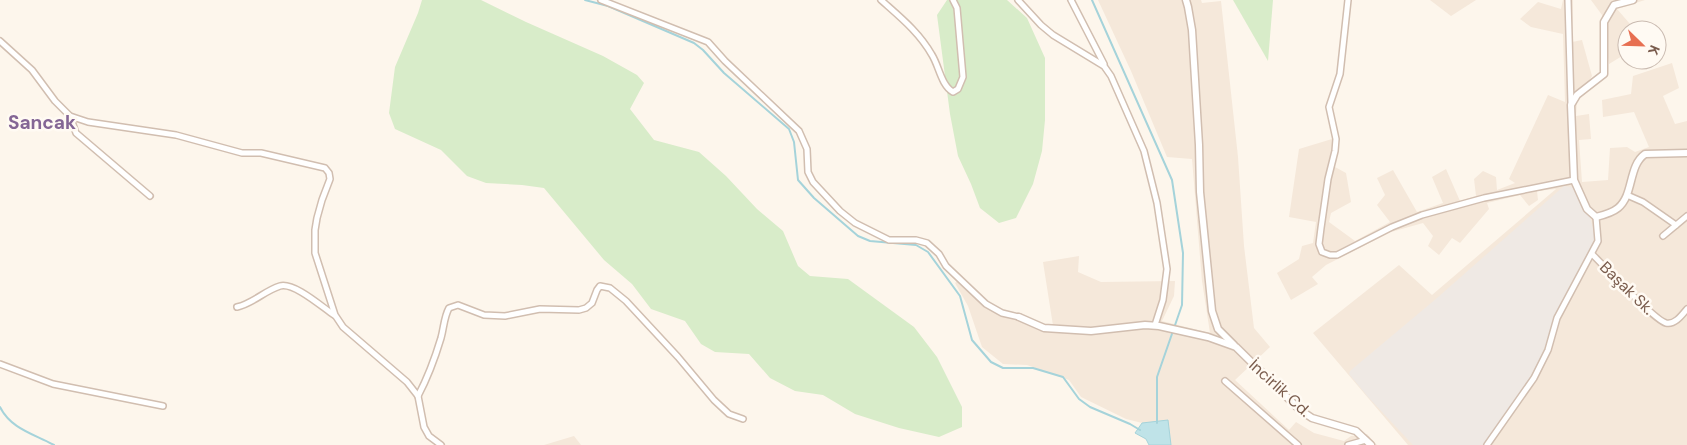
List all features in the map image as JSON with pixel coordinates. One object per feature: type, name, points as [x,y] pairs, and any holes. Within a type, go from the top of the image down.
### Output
[{"type":"street","points":[[602,0],[708,42],[725,61],[800,131],[807,149],[808,172],[819,189],[840,211],[855,223],[888,240],[916,240],[927,243],[946,266],[986,304],[1002,313],[1019,317]]},
{"type":"street","points":[[881,0],[915,30],[934,57],[945,85],[953,92],[958,89],[963,77],[957,8],[953,0]]},
{"type":"street","points":[[1018,0],[1053,35],[1104,66]]},
{"type":"street","points":[[1071,0],[1104,66],[1112,76],[1144,151],[1157,203],[1167,269],[1157,326]]},
{"type":"street","points":[[1186,0],[1192,30],[1200,192],[1212,311],[1218,329],[1236,347]]},
{"type":"street","points":[[1348,0],[1340,74],[1329,107],[1336,139],[1328,179],[1319,244],[1322,252],[1336,255],[1392,227],[1422,215],[1484,198],[1574,180]]},
{"type":"street","points":[[1486,445],[1534,378],[1548,350],[1557,318],[1598,241],[1596,217],[1588,209],[1574,180],[1568,0]]},
{"type":"street","points":[[1571,104],[1577,95],[1604,74],[1604,22],[1614,6],[1632,0]]},
{"type":"street","points":[[0,41],[32,70],[55,101],[70,116],[76,132],[150,196]]},
{"type":"street","points":[[70,116],[88,122],[176,135],[242,153],[261,153],[325,168],[329,172],[330,179],[317,218],[315,252],[334,315]]},
{"type":"street","points":[[1596,217],[1612,212],[1620,206],[1627,195],[1640,158],[1645,154],[1687,153]]},
{"type":"street","points":[[1627,195],[1643,202],[1676,225]]},
{"type":"street","points":[[1663,236],[1687,216]]},
{"type":"street","name":"Başak Sk.","points":[[1592,254],[1652,313],[1664,322],[1668,324],[1678,319],[1687,308]]},
{"type":"street","points":[[237,307],[249,304],[279,286],[286,285],[295,288],[334,315],[343,327],[406,382],[418,396],[424,427],[429,436],[441,445]]},
{"type":"street","points":[[418,396],[434,360],[449,308],[458,305],[479,314],[491,316],[505,316],[540,309],[579,310],[586,308],[592,303],[597,290],[600,286],[604,286],[616,292],[636,311],[714,400],[729,414],[743,419]]},
{"type":"street","name":"İncirlik Cd.","points":[[1019,317],[1044,328],[1091,331],[1145,325],[1208,337],[1236,347],[1300,410],[1312,418],[1356,431],[1369,442]]},
{"type":"street","points":[[0,364],[53,384],[163,406]]},
{"type":"street","points":[[1225,381],[1298,445]]},
{"type":"street","points":[[1348,445],[1369,442]]},
{"type":"shaded area","points":[[1098,0],[1201,0],[1202,3],[1221,1],[1238,157],[1244,246],[1254,328],[1270,347],[1235,380],[1289,430],[1296,422],[1314,433],[1344,441],[1351,436],[1367,434],[1377,445],[1171,445],[1169,437],[1142,423],[1126,419],[1081,397],[1069,380],[1027,365],[1003,364],[982,347],[968,306],[955,283],[962,277],[989,302],[1019,321],[1040,331],[1054,332],[1043,262],[1079,256],[1078,272],[1101,282],[1175,281],[1174,296],[1162,321],[1210,333],[1202,281],[1192,159],[1167,157],[1131,71]]},
{"type":"shaded area","points":[[1430,0],[1476,0],[1451,16]]},
{"type":"shaded area","points":[[1563,0],[1573,0],[1572,42],[1582,40],[1592,76],[1577,101],[1576,116],[1589,114],[1591,139],[1579,140],[1582,182],[1608,180],[1610,148],[1627,147],[1635,152],[1649,147],[1634,112],[1603,117],[1602,100],[1631,94],[1633,76],[1651,70],[1667,70],[1667,65],[1672,63],[1679,88],[1663,96],[1675,124],[1687,121],[1687,445],[1408,445],[1313,333],[1399,265],[1432,295],[1556,189],[1537,191],[1538,200],[1529,206],[1520,195],[1487,203],[1489,209],[1460,243],[1452,238],[1439,255],[1428,246],[1433,236],[1423,223],[1391,232],[1326,265],[1312,277],[1318,284],[1291,300],[1277,273],[1299,259],[1302,246],[1313,243],[1316,222],[1289,217],[1299,149],[1332,139],[1335,167],[1346,173],[1351,202],[1331,213],[1329,222],[1355,241],[1390,222],[1377,205],[1385,195],[1377,178],[1393,170],[1417,212],[1443,203],[1432,177],[1446,169],[1460,201],[1476,196],[1474,179],[1483,171],[1496,177],[1497,190],[1515,183],[1509,179],[1548,95],[1565,102],[1563,34],[1531,27],[1520,19],[1538,2],[1561,9]]},
{"type":"shaded area","points":[[1591,0],[1645,0],[1617,9],[1627,20],[1617,20],[1617,59],[1609,64],[1602,15]]},
{"type":"shaded area","points":[[1564,186],[1572,187],[1590,216],[1595,237],[1561,305],[1536,370],[1484,445],[1413,445],[1368,397],[1349,374],[1350,371],[1437,298]]},
{"type":"shaded area","points":[[574,436],[581,445],[544,445]]},
{"type":"green space","points":[[422,0],[481,0],[603,56],[637,75],[644,83],[630,109],[654,140],[699,152],[726,176],[757,209],[783,231],[798,266],[810,276],[848,279],[914,327],[937,357],[962,407],[962,427],[939,437],[899,428],[855,414],[823,395],[795,391],[770,378],[749,354],[715,352],[701,344],[685,321],[651,309],[632,284],[604,260],[544,188],[486,183],[467,176],[441,150],[395,129],[389,113],[395,67]]},
{"type":"green space","points":[[947,0],[1007,0],[1027,18],[1045,58],[1045,120],[1042,151],[1033,184],[1016,218],[999,223],[980,208],[958,156],[950,114],[937,15]]},
{"type":"green space","points":[[1233,0],[1273,0],[1268,61]]},
{"type":"water","points":[[1168,420],[1171,445],[1149,445],[1146,439],[1135,433],[1142,423]]},
{"type":"waterway","points":[[585,0],[608,6],[694,43],[703,50],[724,73],[789,129],[794,142],[798,180],[814,198],[858,236],[870,241],[916,245],[928,252],[960,296],[972,340],[991,362],[1003,368],[1033,368],[1063,377],[1079,399],[1090,407],[1140,430]]},
{"type":"waterway","points":[[1092,0],[1172,180],[1183,253],[1182,305],[1157,377],[1157,423]]},
{"type":"waterway","points":[[0,407],[10,421],[17,426],[54,445]]},
{"type":"district","name":"Sancak","points":[[42,122]]}]
